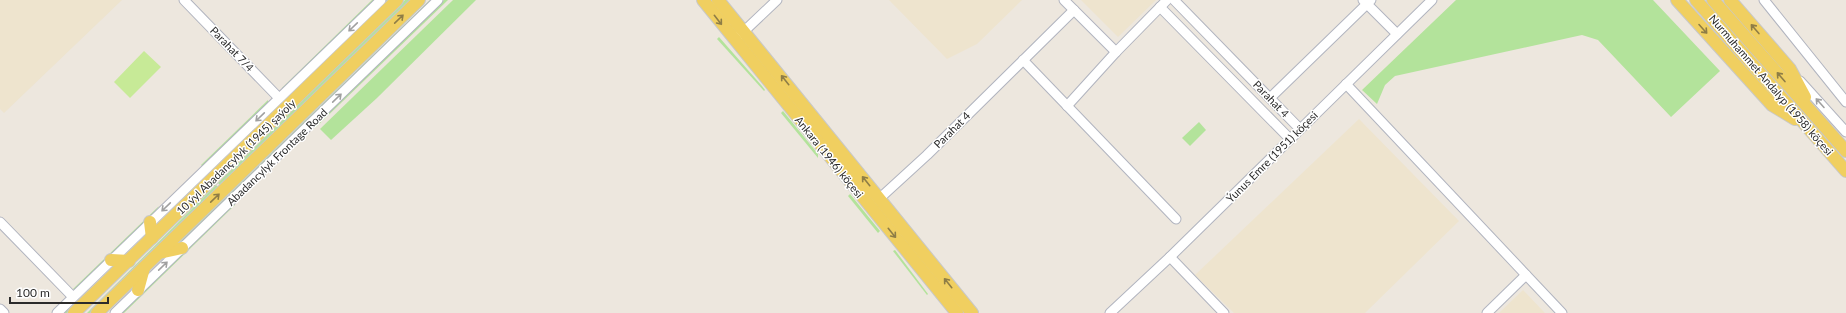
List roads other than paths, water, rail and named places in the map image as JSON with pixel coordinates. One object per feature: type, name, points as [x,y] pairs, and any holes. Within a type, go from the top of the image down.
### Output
[{"type":"main road","name":"10 ýyl Abadançylyk (1945) şaýoly","points":[[74,313],[397,0]]},
{"type":"main road","name":"10 ýyl Abadançylyk (1945) şaýoly","points":[[97,313],[419,0]]},
{"type":"main road","name":"Ankara (1946) köçesi","points":[[703,0],[957,313]]},
{"type":"main road","name":"Ankara (1946) köçesi","points":[[718,0],[745,31],[972,313]]},
{"type":"main road","points":[[1677,0],[1772,106],[1806,126]]},
{"type":"main road","name":"Nurmuhammet Andalyp (1958) köçesi","points":[[1696,0],[1846,171]]},
{"type":"main road","name":"Nurmuhammet Andalyp (1958) köçesi","points":[[1713,0],[1846,151]]},
{"type":"main road","points":[[1730,0],[1790,70],[1816,117]]},
{"type":"main road","points":[[150,222],[152,238]]},
{"type":"main road","points":[[159,252],[182,248]]},
{"type":"main road","points":[[111,260],[129,260]]},
{"type":"main road","points":[[138,290],[145,267]]},
{"type":"street","name":"Parahat 7/4","points":[[184,0],[279,98]]},
{"type":"street","points":[[57,313],[381,0]]},
{"type":"street","name":"Abadancylyk Frontage Road","points":[[114,313],[438,0]]},
{"type":"street","points":[[734,40],[777,0]]},
{"type":"street","points":[[1064,0],[1116,52]]},
{"type":"street","points":[[1067,106],[1116,52],[1167,0]]},
{"type":"street","name":"Parahat 4","points":[[1174,0],[1300,129]]},
{"type":"street","name":"Ýunus Emre (1951) köçesi","points":[[1110,313],[1170,257],[1432,0]]},
{"type":"street","points":[[1764,0],[1846,102]]},
{"type":"street","points":[[1270,98],[1367,1],[1397,34]]},
{"type":"street","name":"Parahat 4","points":[[1160,7],[1290,139]]},
{"type":"street","name":"Parahat 4","points":[[880,198],[927,155],[1074,10]]},
{"type":"street","points":[[1023,60],[1176,219]]},
{"type":"street","points":[[1790,70],[1846,132]]},
{"type":"street","points":[[1346,84],[1562,313]]},
{"type":"street","points":[[0,222],[73,297]]},
{"type":"street","points":[[1170,257],[1224,313]]},
{"type":"street","points":[[1487,313],[1526,275]]},
{"type":"street","points":[[0,310],[4,313]]}]
